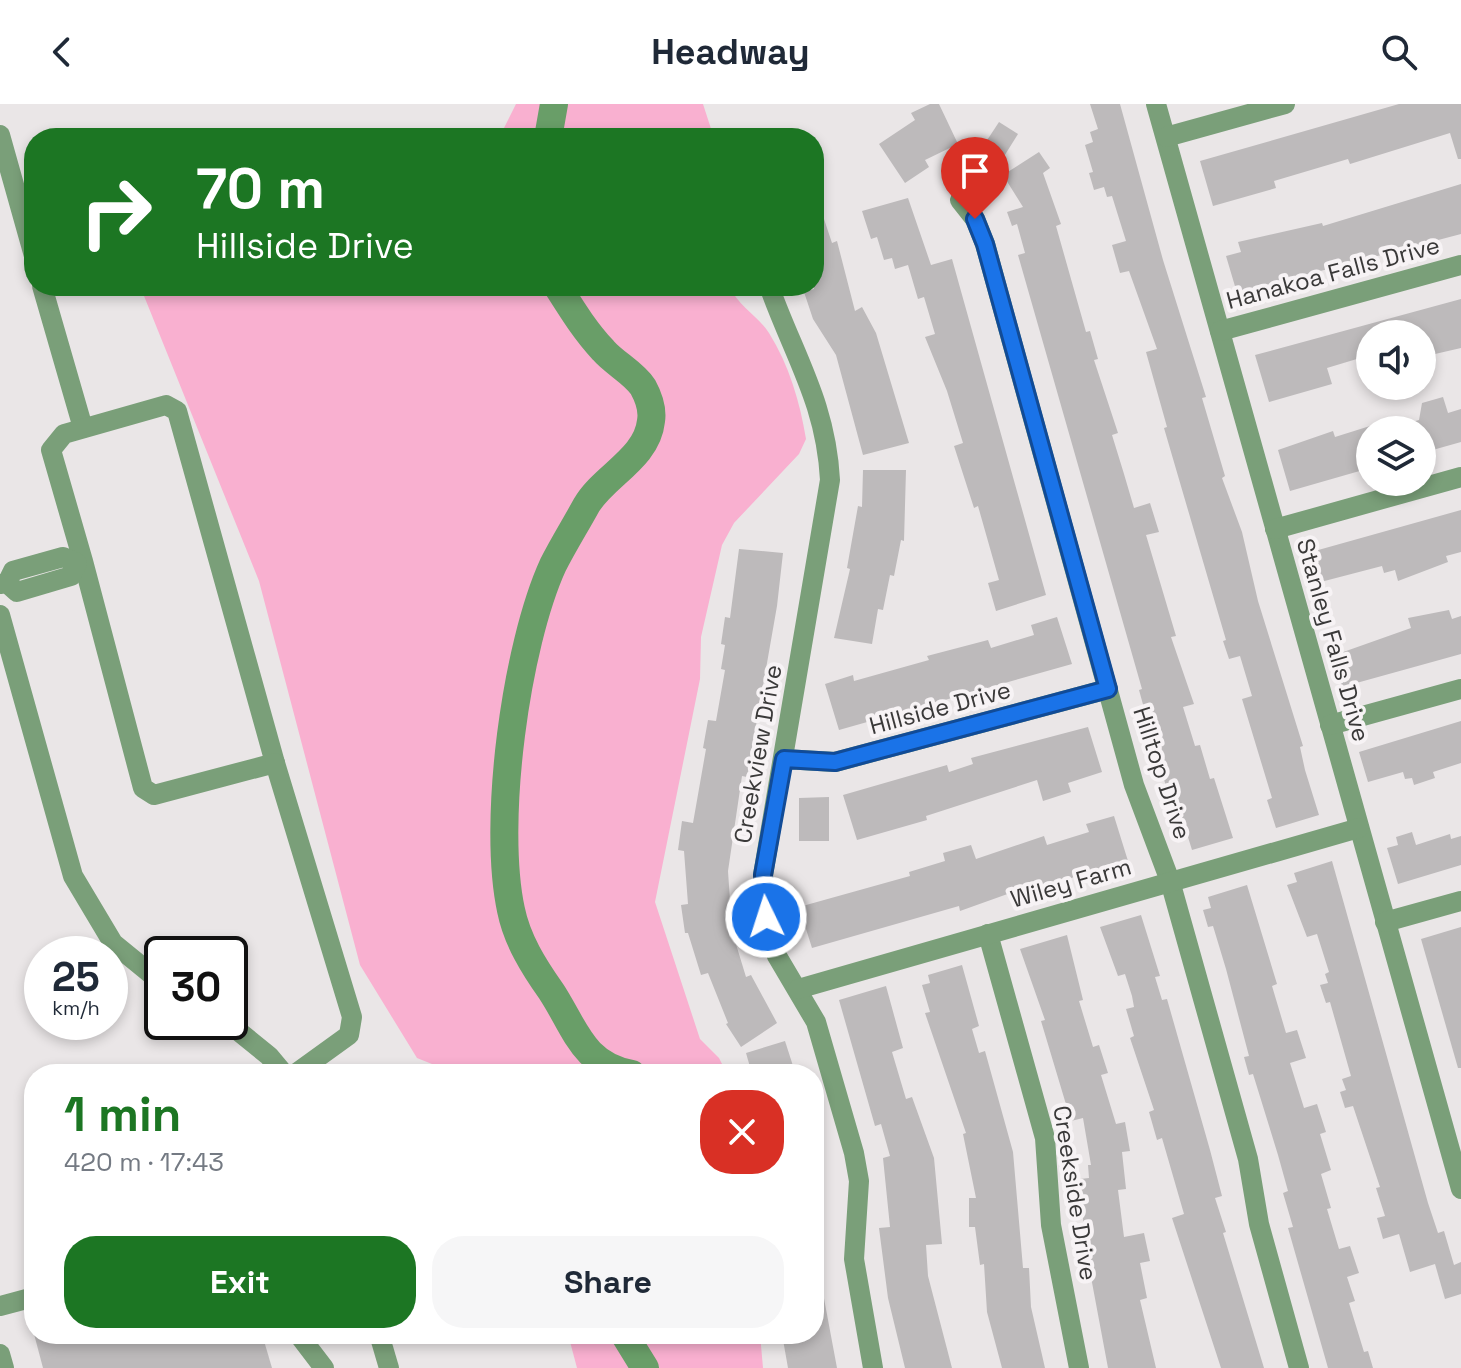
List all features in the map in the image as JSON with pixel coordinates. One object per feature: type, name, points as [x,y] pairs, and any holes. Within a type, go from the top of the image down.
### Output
[{"type":"street","name":"Stanley Falls Drive","points":[[1156,104],[1461,1189]]},
{"type":"street","points":[[1166,137],[1285,104]]},
{"type":"street","points":[[0,135],[24,220]]},
{"type":"street","name":"Hilltop Drive","points":[[960,200],[975,219],[985,244],[1134,785],[1170,881],[1248,1159],[1259,1224],[1299,1368]]},
{"type":"street","name":"Hanakoa Falls Drive","points":[[1220,331],[1461,265]]},
{"type":"street","points":[[45,296],[83,428]]},
{"type":"street","name":"Creekview Drive","points":[[773,296],[817,400],[828,444],[830,480],[763,875],[766,917],[777,956],[816,1022],[854,1153],[859,1181],[854,1259],[873,1368]]},
{"type":"street","points":[[275,763],[154,795],[143,788],[51,450],[64,434],[166,405],[177,411],[275,763],[352,1017],[349,1035],[309,1064]]},
{"type":"street","points":[[1275,529],[1461,477]]},
{"type":"street","points":[[3,584],[17,592],[71,576],[80,562]]},
{"type":"street","points":[[0,615],[73,876],[113,943],[144,968]]},
{"type":"street","name":"Hillside Drive","points":[[784,759],[835,762],[1108,689]]},
{"type":"street","points":[[1330,725],[1461,689]]},
{"type":"street","name":"Wiley Farm","points":[[798,989],[1359,828]]},
{"type":"street","points":[[1385,922],[1461,901]]},
{"type":"street","name":"Creekside Drive","points":[[988,934],[1045,1138],[1051,1225],[1079,1368]]},
{"type":"street","points":[[248,1039],[276,1064]]},
{"type":"street","points":[[0,1306],[24,1300]]},
{"type":"street","points":[[306,1344],[324,1368]]},
{"type":"street","points":[[382,1344],[389,1368]]},
{"type":"street","points":[[0,1354],[4,1368]]},
{"type":"shaded area","points":[[516,104],[703,104],[711,128],[504,128]]},
{"type":"shaded area","points":[[144,296],[735,296],[765,327],[776,345],[797,398],[806,439],[799,454],[734,523],[722,545],[701,637],[700,679],[655,902],[700,1039],[722,1064],[432,1064],[417,1058],[360,965],[259,581]]},
{"type":"shaded area","points":[[571,1344],[761,1344],[763,1368],[577,1368]]},
{"type":"building","points":[[930,104],[939,104],[958,144],[925,160],[929,167],[905,183],[879,144],[915,120],[911,113]]},
{"type":"building","points":[[1090,104],[1120,104],[1163,260],[1206,397],[1202,398],[1225,476],[1222,478],[1242,532],[1258,601],[1303,746],[1300,747],[1305,770],[1319,815],[1276,828],[1267,800],[1272,798],[1242,699],[1252,696],[1240,656],[1229,659],[1223,641],[1226,640],[1164,428],[1167,427],[1146,352],[1157,349],[1129,271],[1120,273],[1112,245],[1126,241],[1112,196],[1107,197],[1104,187],[1094,190],[1089,173],[1093,172],[1085,145],[1093,142],[1090,132],[1098,129]]},
{"type":"building","points":[[1399,104],[1461,104],[1461,159],[1458,159],[1450,133],[1350,164],[1348,159],[1274,181],[1276,188],[1213,206],[1200,161]]},
{"type":"building","points":[[999,122],[1018,134],[998,166],[978,154]]},
{"type":"building","points":[[1039,152],[1050,168],[1043,173],[1061,224],[1056,226],[1086,332],[1090,331],[1098,359],[1094,360],[1118,433],[1112,435],[1134,508],[1150,503],[1159,532],[1146,535],[1176,636],[1171,637],[1194,704],[1183,707],[1195,746],[1200,745],[1210,779],[1214,778],[1233,838],[1192,850],[1178,805],[1172,806],[1162,773],[1139,690],[1142,689],[1018,255],[1025,253],[1017,224],[1012,226],[1007,212],[1023,207],[1003,175]]},
{"type":"building","points":[[1461,184],[1461,234],[1237,293],[1226,256],[1241,252],[1238,242],[1322,223],[1323,226]]},
{"type":"building","points":[[908,198],[931,265],[952,259],[1046,595],[996,611],[988,583],[999,580],[978,506],[974,508],[954,446],[963,443],[947,391],[925,337],[935,334],[924,297],[918,299],[908,265],[895,269],[892,258],[884,260],[877,237],[871,239],[862,211]]},
{"type":"building","points":[[824,219],[832,243],[837,241],[855,311],[862,307],[876,333],[909,443],[863,455],[836,355],[813,319],[805,296],[824,296]]},
{"type":"building","points":[[1461,299],[1461,348],[1436,354],[1436,320],[1384,320]]},
{"type":"building","points":[[1356,328],[1356,359],[1327,368],[1332,384],[1269,402],[1255,355]]},
{"type":"building","points":[[1443,397],[1448,413],[1461,409],[1461,442],[1436,449],[1436,416],[1420,416],[1422,403]]},
{"type":"building","points":[[1356,430],[1356,472],[1290,491],[1278,450],[1333,431],[1335,437]]},
{"type":"building","points":[[863,470],[906,470],[904,541],[901,540],[894,576],[890,575],[883,610],[878,609],[872,644],[834,638],[850,569],[847,568],[858,506],[862,507]]},
{"type":"building","points":[[1461,510],[1461,552],[1446,556],[1448,562],[1398,581],[1395,570],[1384,573],[1382,566],[1313,584],[1304,554]]},
{"type":"building","points":[[739,549],[783,553],[777,606],[747,777],[742,776],[728,871],[732,931],[746,977],[751,975],[777,1023],[741,1047],[726,1024],[708,973],[701,975],[688,933],[685,933],[681,905],[688,904],[684,851],[678,850],[682,821],[693,823],[708,720],[716,721],[725,670],[721,669],[725,645],[721,644],[725,617],[730,618]]},
{"type":"building","points":[[1449,610],[1452,619],[1461,616],[1461,654],[1342,687],[1332,656],[1411,628],[1408,618]]},
{"type":"building","points":[[1057,617],[1072,664],[839,730],[825,684],[853,675],[854,681],[929,660],[927,656],[988,640],[991,648],[1034,635],[1031,625]]},
{"type":"building","points":[[1461,721],[1461,763],[1433,772],[1435,778],[1414,785],[1412,778],[1405,779],[1403,772],[1368,782],[1359,752]]},
{"type":"building","points":[[1088,727],[1102,772],[1068,783],[1071,792],[1043,801],[1037,780],[926,816],[927,820],[857,840],[843,795],[947,765],[949,772],[973,764],[971,758]]},
{"type":"building","points":[[829,797],[829,841],[799,841],[799,798]]},
{"type":"building","points":[[1114,816],[1128,861],[1031,890],[1030,886],[960,911],[959,906],[812,948],[799,907],[910,876],[909,872],[945,861],[943,853],[971,845],[976,859],[1044,836],[1047,845],[1089,832],[1086,824]]},
{"type":"building","points":[[1412,832],[1416,845],[1450,834],[1451,839],[1461,836],[1461,865],[1398,884],[1387,848],[1398,845],[1396,837]]},
{"type":"building","points":[[1332,861],[1428,1203],[1438,1233],[1444,1231],[1454,1265],[1461,1262],[1461,1294],[1445,1299],[1435,1264],[1410,1272],[1399,1234],[1383,1239],[1377,1218],[1385,1216],[1376,1188],[1380,1187],[1353,1106],[1345,1108],[1340,1092],[1346,1090],[1342,1079],[1351,1076],[1330,1002],[1326,1003],[1320,985],[1328,983],[1325,974],[1329,972],[1317,934],[1307,937],[1287,885],[1297,882],[1294,873]]},
{"type":"building","points":[[1247,885],[1277,984],[1272,986],[1286,1033],[1297,1030],[1306,1058],[1290,1063],[1304,1108],[1317,1104],[1326,1132],[1320,1134],[1331,1170],[1321,1174],[1331,1208],[1327,1209],[1339,1249],[1350,1246],[1359,1273],[1347,1277],[1355,1301],[1349,1303],[1364,1352],[1368,1351],[1373,1368],[1328,1368],[1288,1228],[1293,1227],[1283,1193],[1288,1191],[1253,1074],[1249,1075],[1244,1057],[1249,1056],[1213,926],[1208,927],[1203,910],[1211,908],[1208,897]]},
{"type":"building","points":[[1141,915],[1160,976],[1155,977],[1162,1000],[1167,999],[1210,1150],[1222,1196],[1215,1198],[1226,1232],[1223,1233],[1264,1368],[1221,1368],[1172,1218],[1184,1214],[1162,1138],[1157,1140],[1149,1112],[1154,1110],[1130,1038],[1134,1036],[1126,1009],[1134,1007],[1132,996],[1125,974],[1118,976],[1100,927]]},
{"type":"building","points":[[1461,927],[1461,1068],[1458,1068],[1421,939]]},
{"type":"building","points":[[1067,935],[1083,1000],[1079,1001],[1093,1047],[1099,1045],[1108,1073],[1101,1075],[1116,1124],[1125,1122],[1130,1151],[1122,1152],[1126,1189],[1118,1190],[1124,1237],[1144,1233],[1150,1261],[1140,1263],[1147,1298],[1140,1300],[1156,1368],[1108,1368],[1085,1245],[1080,1179],[1089,1178],[1088,1165],[1091,1165],[1083,1118],[1071,1121],[1041,1021],[1045,1020],[1020,949]]},
{"type":"building","points":[[962,965],[979,1026],[972,1029],[979,1053],[985,1051],[1013,1152],[1023,1268],[1029,1268],[1031,1307],[1045,1368],[1002,1368],[987,1312],[984,1264],[980,1265],[975,1227],[969,1227],[969,1198],[976,1198],[963,1134],[966,1133],[925,1013],[930,1012],[922,985],[930,983],[928,975]]},
{"type":"building","points":[[886,986],[903,1048],[892,1052],[906,1099],[912,1097],[934,1158],[942,1244],[926,1245],[928,1276],[952,1368],[905,1368],[888,1298],[879,1228],[890,1227],[883,1158],[890,1156],[881,1124],[875,1126],[839,1000]]},
{"type":"building","points":[[785,1041],[792,1064],[749,1064],[746,1053]]},
{"type":"building","points":[[824,1298],[837,1368],[788,1368],[784,1344],[824,1344]]},
{"type":"building","points":[[37,1344],[265,1344],[272,1368],[43,1368]]},
{"type":"waterway","points":[[550,128],[554,104]]},
{"type":"waterway","points":[[563,296],[596,343],[643,387],[651,417],[642,446],[586,506],[553,565],[540,599],[518,687],[511,735],[504,830],[506,873],[514,921],[532,963],[582,1043],[606,1064]]},
{"type":"waterway","points":[[630,1344],[645,1368]]},
{"type":"route","points":[[766,917],[763,875],[784,759],[807,763],[835,762],[1108,689],[985,244],[975,219]]}]
